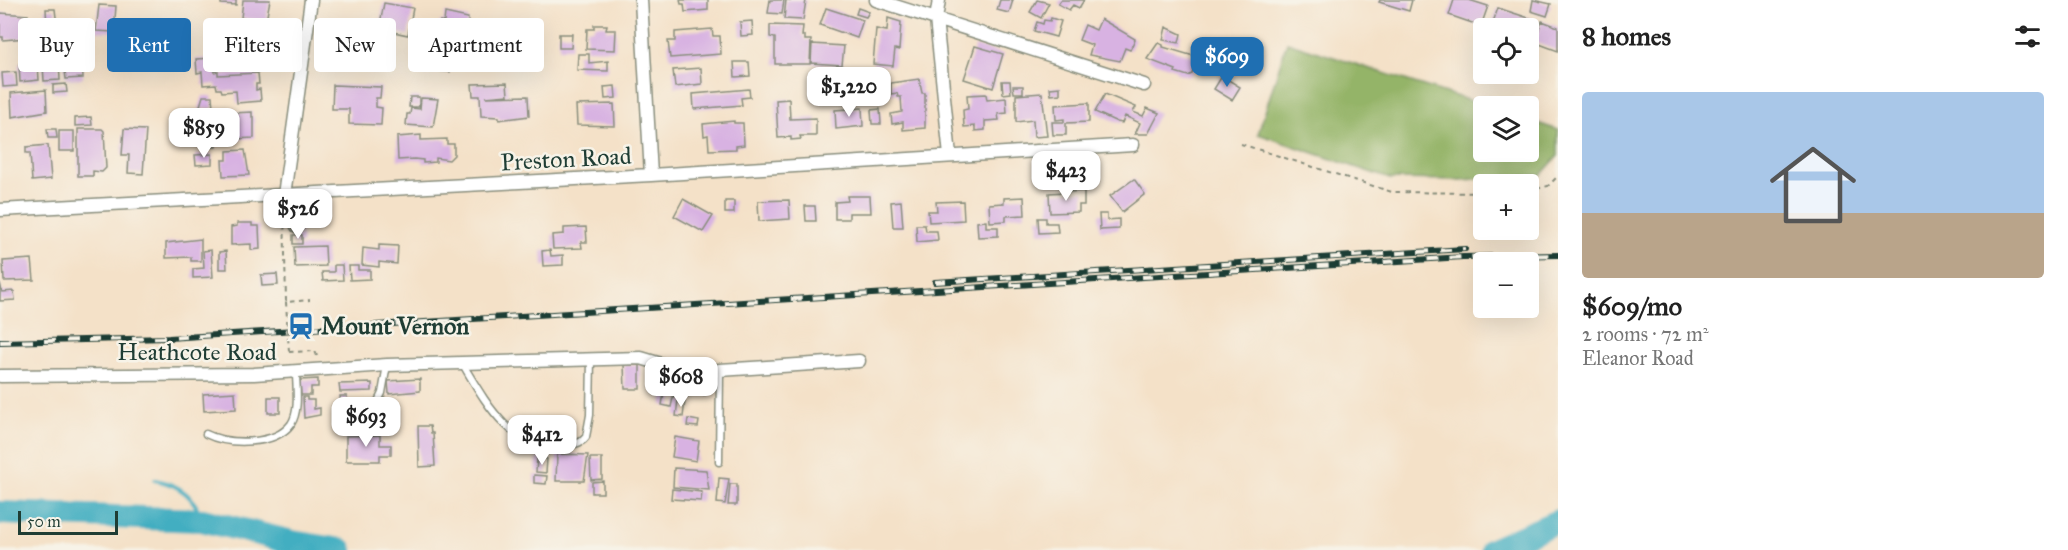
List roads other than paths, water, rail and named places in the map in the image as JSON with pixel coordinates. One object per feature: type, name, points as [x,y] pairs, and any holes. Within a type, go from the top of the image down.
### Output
[{"type":"street","points":[[284,195],[311,0]]},
{"type":"street","points":[[641,0],[651,175]]},
{"type":"street","points":[[876,0],[1144,85]]},
{"type":"street","points":[[939,0],[936,19],[950,156]]},
{"type":"street","name":"Preston Road","points":[[0,210],[651,175],[1133,145]]},
{"type":"street","name":"Heathcote Road","points":[[0,376],[296,372],[387,365],[591,358],[641,358],[677,370],[720,371],[859,361]]},
{"type":"lane","points":[[462,362],[510,430],[536,445],[557,446],[573,445],[586,437],[590,415],[591,358]]},
{"type":"lane","points":[[367,434],[371,416],[382,393],[387,365]]},
{"type":"lane","points":[[719,462],[720,371]]},
{"type":"lane","points":[[206,434],[217,440],[246,441],[261,439],[285,429],[294,416],[296,372]]},
{"type":"waterway","points":[[155,480],[185,492],[195,504],[202,520]]},
{"type":"waterway","points":[[0,513],[202,520],[292,542],[341,550]]},
{"type":"waterway","points":[[1492,550],[1558,521]]},
{"type":"railway","points":[[935,282],[1465,249]]},
{"type":"railway","points":[[0,342],[169,338],[1463,257],[1558,255]]},
{"type":"place","name":"Mount Vernon","points":[[301,326]]}]
